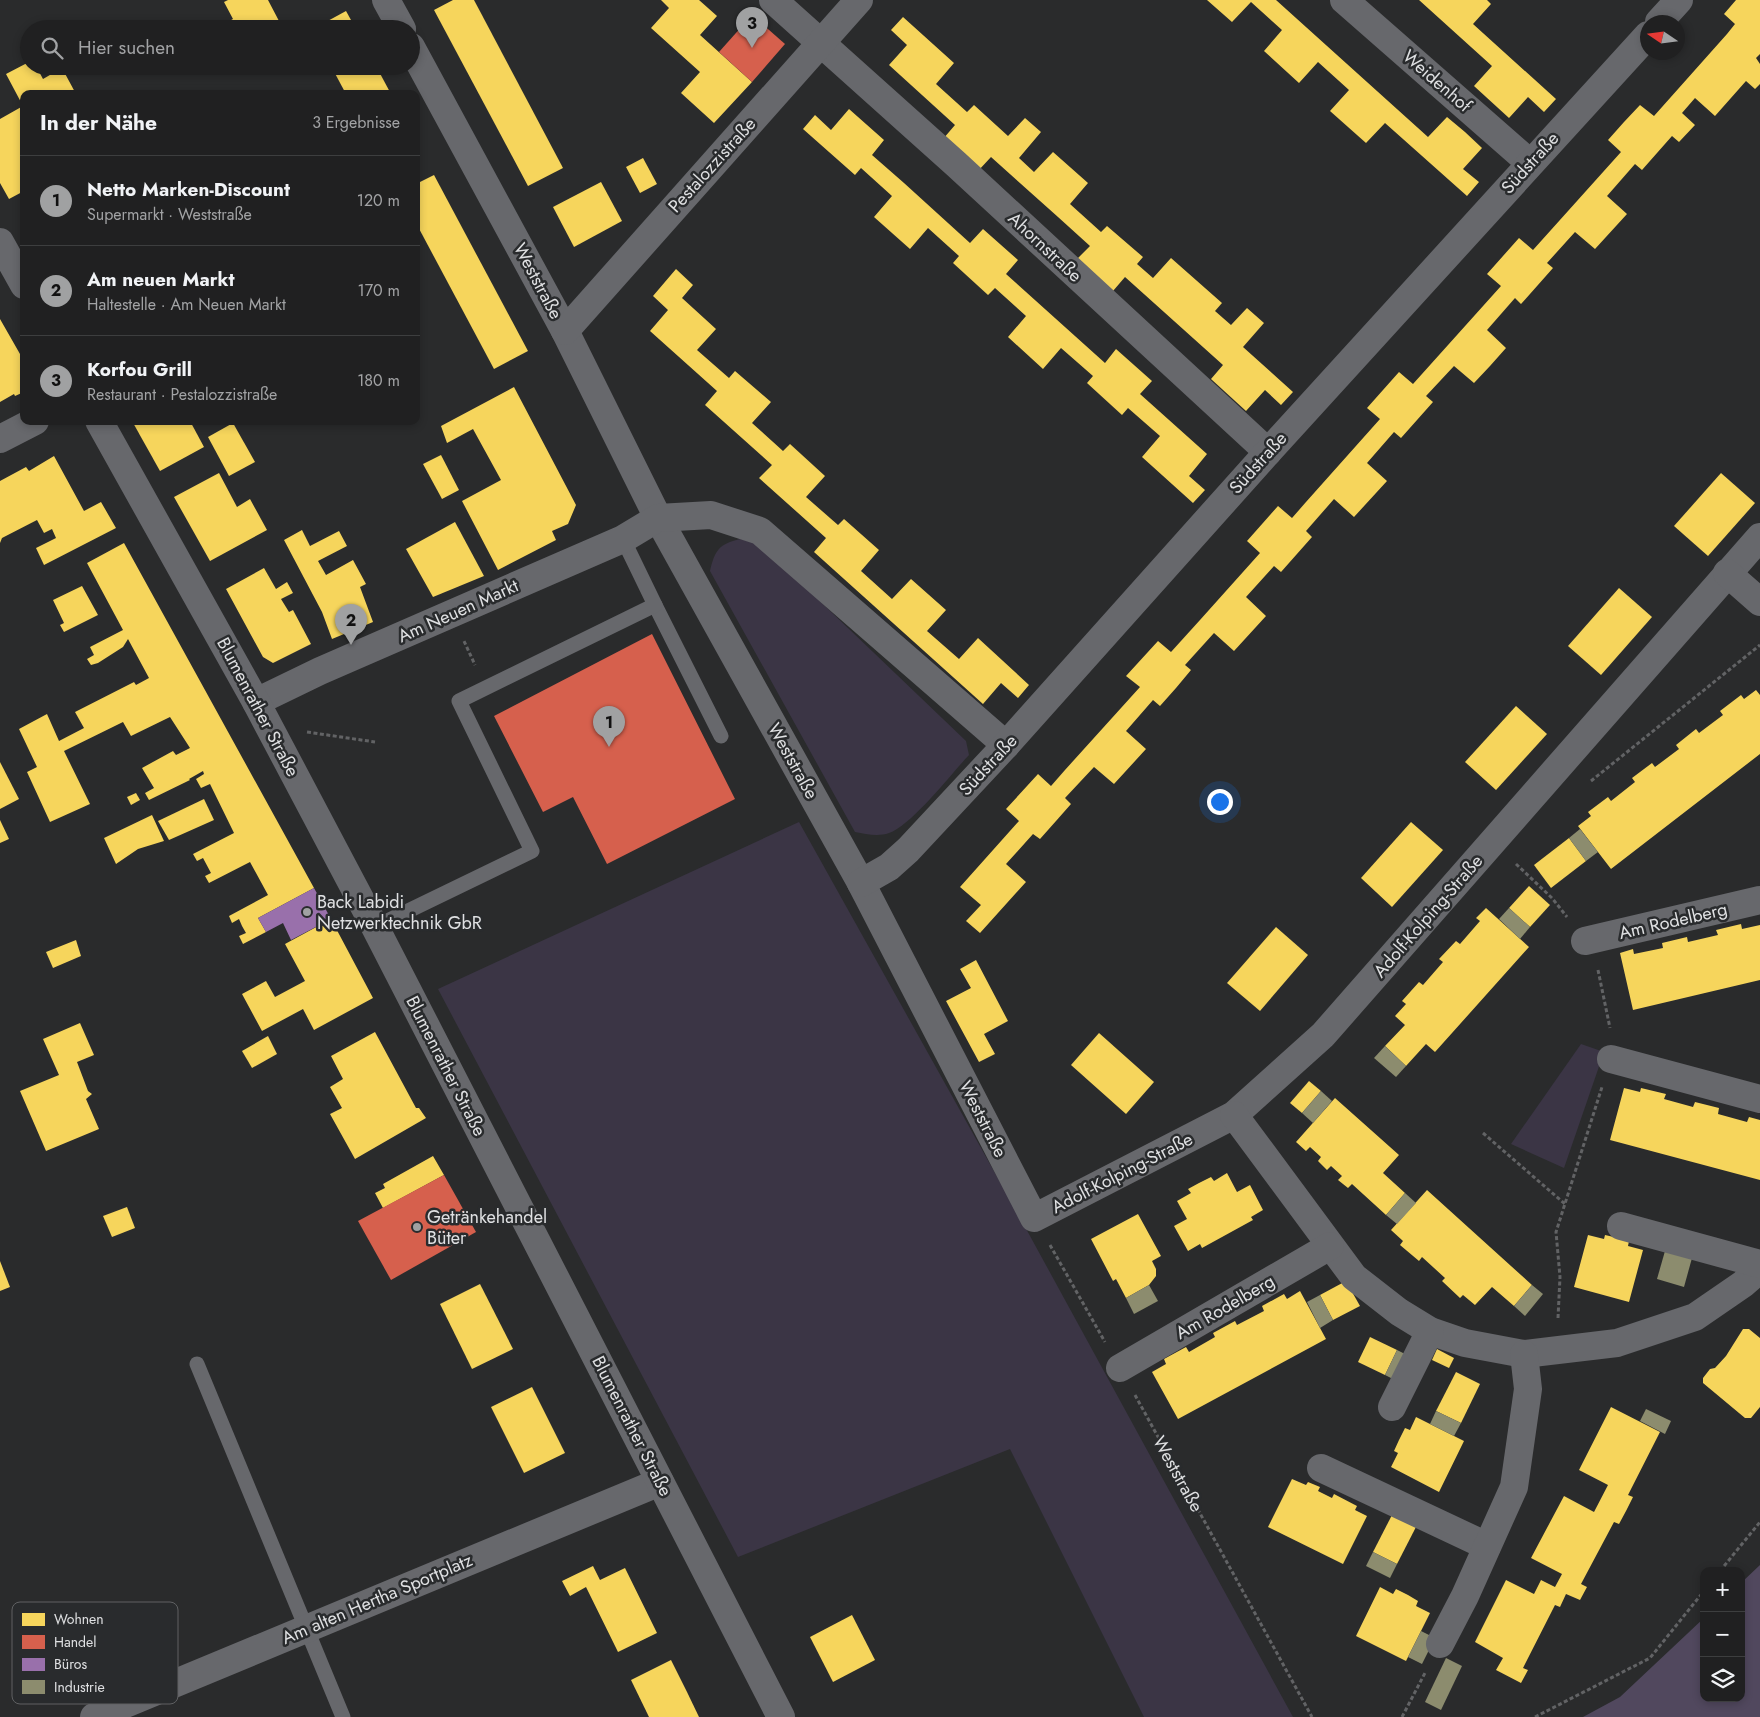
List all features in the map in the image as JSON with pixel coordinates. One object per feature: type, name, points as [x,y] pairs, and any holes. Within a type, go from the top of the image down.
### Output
[{"type":"street","points":[[386,0],[397,20]]},
{"type":"street","name":"Ahornstraße","points":[[773,0],[964,171],[1268,452]]},
{"type":"street","name":"Pestalozzistraße","points":[[565,330],[859,0]]},
{"type":"street","name":"Weidenhof","points":[[1344,0],[1530,163]]},
{"type":"street","points":[[1665,15],[1679,0]]},
{"type":"street","name":"Südstraße","points":[[861,884],[888,867],[908,850],[1006,745],[1268,452],[1640,44]]},
{"type":"street","name":"Weststraße","points":[[420,63],[565,330],[658,518],[861,884],[1034,1218]]},
{"type":"street","points":[[0,242],[20,278]]},
{"type":"street","points":[[0,439],[27,425]]},
{"type":"street","name":"Blumenrather Straße","points":[[101,425],[256,702],[375,927],[782,1717]]},
{"type":"street","points":[[658,518],[710,515],[760,531],[1006,745]]},
{"type":"street","name":"Am Neuen Markt","points":[[256,702],[320,671],[623,539],[658,518]]},
{"type":"street","name":"Adolf-Kolping-Straße","points":[[1034,1218],[1234,1115],[1323,1035],[1760,537]]},
{"type":"street","points":[[1727,573],[1760,602]]},
{"type":"street","name":"Am Rodelberg","points":[[1585,941],[1760,900]]},
{"type":"street","points":[[1610,1059],[1760,1099]]},
{"type":"street","points":[[1234,1115],[1354,1277],[1399,1312],[1430,1331],[1465,1343],[1524,1354],[1557,1352],[1617,1343],[1695,1317],[1743,1284],[1760,1269]]},
{"type":"street","points":[[1621,1226],[1760,1264]]},
{"type":"street","name":"Am Rodelberg","points":[[1120,1368],[1330,1246]]},
{"type":"street","points":[[1392,1406],[1430,1331]]},
{"type":"street","points":[[1440,1644],[1514,1487],[1528,1389],[1524,1354]]},
{"type":"street","points":[[1321,1468],[1487,1546]]},
{"type":"street","name":"Am alten Hertha Sportplatz","points":[[178,1682],[660,1482]]},
{"type":"street","name":"Am alten Hertha Sportplatz","points":[[94,1717],[125,1704]]},
{"type":"lane","points":[[623,539],[721,736]]},
{"type":"lane","points":[[375,927],[532,851],[459,701],[655,605]]},
{"type":"lane","points":[[196,1364],[343,1717]]},
{"type":"path","points":[[451,614],[485,688]]},
{"type":"path","points":[[1588,783],[1760,645]]},
{"type":"path","points":[[272,733],[314,732],[375,742]]},
{"type":"path","points":[[1492,844],[1552,898],[1595,953],[1614,1048],[1556,1232],[1560,1277],[1557,1352]]},
{"type":"path","points":[[1483,1134],[1565,1204]]},
{"type":"path","name":"Weststraße","points":[[1034,1218],[1120,1368],[1312,1717]]},
{"type":"path","points":[[1723,1567],[1760,1522]]},
{"type":"path","points":[[1535,1717],[1650,1658],[1700,1596]]},
{"type":"path","points":[[1402,1717],[1440,1644]]},
{"type":"shaded area","points":[[740,539],[757,541],[966,741],[969,755],[919,810],[898,828],[889,833],[872,835],[855,832],[710,571],[719,549],[727,543]]},
{"type":"shaded area","points":[[799,822],[1024,1225],[1293,1717],[1144,1717],[1010,1449],[738,1557],[438,989]]},
{"type":"shaded area","points":[[1581,1044],[1604,1052],[1564,1168],[1511,1144]]},
{"type":"shaded area","points":[[1760,1565],[1760,1717],[1583,1717],[1620,1697],[1700,1622],[1700,1702],[1745,1702],[1745,1579]]},
{"type":"building: Wohnen","points":[[228,0],[268,0],[278,20],[231,20],[233,19],[224,2]]},
{"type":"building: Wohnen","points":[[453,0],[474,0],[563,168],[528,186],[434,10]]},
{"type":"building: Wohnen","points":[[661,0],[699,0],[717,16],[700,35],[752,82],[714,123],[681,93],[700,72],[651,28],[669,8]]},
{"type":"building: Wohnen","points":[[1207,0],[1276,0],[1428,137],[1447,117],[1465,132],[1482,148],[1463,169],[1479,182],[1467,196],[1385,123],[1366,143],[1330,111],[1349,90],[1318,62],[1299,83],[1264,51],[1282,30],[1251,2],[1232,22]]},
{"type":"building: Wohnen","points":[[1419,0],[1487,0],[1491,4],[1473,24],[1556,99],[1544,112],[1528,97],[1509,118],[1474,86],[1492,66]]},
{"type":"building: Wohnen","points":[[1736,0],[1760,0],[1760,54],[1756,58],[1760,64],[1760,84],[1755,89],[1746,81],[1715,116],[1695,98],[1682,113],[1695,125],[1679,142],[1672,136],[1642,170],[1635,164],[1607,196],[1627,214],[1595,249],[1575,232],[1547,263],[1553,268],[1521,304],[1515,298],[1487,330],[1506,348],[1490,366],[1474,383],[1454,366],[1426,396],[1433,402],[1401,438],[1394,432],[1367,463],[1387,481],[1354,517],[1334,499],[1306,531],[1312,537],[1281,572],[1274,566],[1246,597],[1266,616],[1234,651],[1214,633],[1185,665],[1191,670],[1160,706],[1153,700],[1126,731],[1146,749],[1114,784],[1094,767],[1065,798],[1071,804],[1040,839],[1033,834],[1006,864],[1026,882],[980,933],[966,921],[981,905],[960,887],[1019,821],[1006,809],[1038,774],[1051,786],[1140,687],[1126,676],[1158,641],[1171,652],[1260,553],[1247,541],[1278,506],[1292,518],[1380,419],[1367,408],[1399,372],[1413,384],[1501,286],[1487,274],[1519,238],[1533,250],[1621,152],[1608,140],[1624,122],[1640,105],[1654,116],[1727,34],[1735,24],[1724,14]]},
{"type":"building: Wohnen","points":[[346,11],[351,20],[330,20]]},
{"type":"building: Wohnen","points":[[903,17],[954,63],[936,84],[967,112],[974,105],[1008,136],[1025,118],[1041,132],[1019,158],[1034,172],[1053,152],[1088,183],[1070,204],[1101,232],[1107,226],[1143,257],[1137,264],[1153,278],[1171,258],[1222,303],[1215,311],[1231,325],[1247,308],[1264,323],[1243,347],[1293,392],[1281,405],[1265,390],[1246,411],[1211,379],[1223,365],[1125,277],[1113,291],[1077,259],[1090,246],[991,157],[978,171],[943,139],[955,125],[889,65],[907,45],[891,30]]},
{"type":"building: Wohnen","points":[[20,67],[20,75],[41,75],[43,79],[50,75],[66,75],[74,90],[20,90],[20,100],[6,74]]},
{"type":"building: Wohnen","points":[[336,75],[381,75],[389,90],[344,90]]},
{"type":"building: Wohnen","points":[[20,108],[20,193],[9,199],[0,183],[0,119]]},
{"type":"building: Wohnen","points":[[849,109],[884,140],[872,155],[970,243],[983,229],[1018,260],[1006,274],[1105,363],[1116,349],[1152,381],[1140,394],[1207,454],[1189,476],[1205,490],[1193,503],[1142,457],[1160,436],[1128,408],[1122,415],[1087,383],[1093,376],[1061,348],[1043,369],[1008,337],[1026,316],[995,288],[988,295],[953,263],[959,256],[928,228],[910,249],[874,217],[892,196],[861,168],[855,175],[803,129],[815,115],[831,130]]},
{"type":"building: Wohnen","points":[[643,158],[657,184],[640,193],[626,167]]},
{"type":"building: Wohnen","points":[[434,175],[528,351],[494,369],[420,230],[420,182]]},
{"type":"building: Wohnen","points":[[601,182],[622,221],[574,247],[553,207]]},
{"type":"building: Wohnen","points":[[676,269],[693,285],[682,298],[716,329],[697,350],[729,378],[735,371],[771,402],[752,423],[783,451],[790,444],[825,476],[806,497],[838,525],[844,519],[879,550],[861,571],[892,599],[911,579],[946,610],[927,631],[959,659],[978,638],[1029,685],[1018,698],[1001,683],[983,704],[814,552],[826,538],[759,478],[772,465],[705,405],[717,391],[650,331],[668,310],[653,296]]},
{"type":"building: Wohnen","points":[[0,319],[20,354],[20,394],[15,396],[14,394],[0,402]]},
{"type":"building: Wohnen","points":[[514,387],[576,505],[568,524],[552,531],[556,540],[498,570],[462,501],[501,480],[473,429],[447,443],[441,426]]},
{"type":"building: Wohnen","points":[[134,425],[192,425],[204,447],[160,471]]},
{"type":"building: Wohnen","points":[[229,425],[234,425],[255,462],[229,476],[208,437]]},
{"type":"building: Wohnen","points":[[441,455],[459,490],[442,499],[423,464]]},
{"type":"building: Wohnen","points":[[54,456],[84,511],[101,502],[116,528],[44,565],[36,548],[56,538],[52,529],[44,533],[37,520],[2,538],[0,543],[0,481],[26,467],[29,471]]},
{"type":"building: Wohnen","points":[[219,473],[237,507],[250,499],[267,530],[210,561],[174,497]]},
{"type":"building: Wohnen","points":[[1721,473],[1755,503],[1708,556],[1674,526]]},
{"type":"building: Wohnen","points":[[455,522],[484,576],[433,597],[406,549]]},
{"type":"building: Wohnen","points":[[302,530],[310,546],[339,531],[347,546],[318,561],[326,575],[353,560],[366,584],[360,587],[373,622],[332,639],[322,612],[284,540]]},
{"type":"building: Wohnen","points":[[124,543],[314,888],[258,918],[266,932],[243,944],[239,936],[246,933],[239,919],[232,923],[229,916],[268,895],[250,862],[209,883],[205,876],[211,873],[203,858],[197,861],[193,854],[234,833],[210,784],[201,788],[196,779],[204,774],[203,771],[190,780],[149,800],[145,793],[154,788],[142,768],[173,751],[176,755],[190,748],[170,717],[131,736],[123,722],[64,751],[90,804],[50,822],[27,772],[37,767],[19,729],[47,714],[59,741],[84,728],[75,712],[134,682],[136,685],[149,678],[128,639],[123,647],[98,663],[91,665],[87,659],[94,655],[90,647],[123,630],[87,563]]},
{"type":"building: Wohnen","points":[[264,568],[276,589],[287,582],[293,593],[281,599],[289,612],[293,610],[311,644],[273,663],[263,657],[226,589]]},
{"type":"building: Wohnen","points":[[82,586],[98,615],[64,632],[60,625],[64,623],[53,600]]},
{"type":"building: Wohnen","points":[[1619,588],[1652,617],[1601,675],[1568,646]]},
{"type":"building: Wohnen","points":[[1756,690],[1760,695],[1760,754],[1611,869],[1578,826],[1591,816],[1588,812],[1608,797],[1611,801],[1635,782],[1632,778],[1652,763],[1655,767],[1679,749],[1676,745],[1696,729],[1699,733],[1723,715],[1720,711],[1741,695],[1744,699]]},
{"type":"building: Wohnen","points":[[1516,706],[1547,734],[1496,790],[1465,762]]},
{"type":"building: Wohnen","points":[[0,762],[19,799],[0,809]]},
{"type":"building: Wohnen","points":[[136,793],[140,800],[131,805],[127,797]]},
{"type":"building: Wohnen","points":[[204,799],[214,820],[169,840],[158,821]]},
{"type":"building: Wohnen","points":[[152,815],[164,841],[138,849],[116,864],[104,838]]},
{"type":"building: Wohnen","points":[[0,820],[9,839],[0,843]]},
{"type":"building: Wohnen","points":[[1411,822],[1443,850],[1392,907],[1361,878]]},
{"type":"building: Wohnen","points":[[1569,838],[1586,861],[1551,888],[1534,865]]},
{"type":"building: Wohnen","points":[[1529,886],[1550,905],[1530,927],[1509,908]]},
{"type":"building: Wohnen","points":[[1486,908],[1529,947],[1435,1052],[1426,1044],[1406,1066],[1385,1046],[1405,1025],[1395,1016],[1406,1004],[1402,1001],[1419,982],[1423,985],[1443,962],[1439,959],[1456,941],[1460,944],[1480,921],[1476,918]]},
{"type":"building: Wohnen","points":[[331,919],[373,998],[314,1030],[303,1009],[262,1031],[242,994],[266,981],[275,997],[305,981],[285,944]]},
{"type":"building: Wohnen","points":[[1741,924],[1742,929],[1760,925],[1760,980],[1633,1010],[1620,953],[1633,949],[1634,954],[1663,948],[1662,943],[1687,937],[1688,942],[1718,935],[1716,930]]},
{"type":"building: Wohnen","points":[[1276,927],[1308,955],[1260,1011],[1227,983]]},
{"type":"building: Wohnen","points":[[76,940],[81,956],[53,968],[46,952]]},
{"type":"building: Wohnen","points":[[976,960],[1008,1021],[984,1034],[995,1054],[979,1062],[946,1001],[971,988],[960,969]]},
{"type":"building: Wohnen","points":[[80,1023],[94,1055],[77,1062],[88,1091],[92,1094],[86,1099],[99,1129],[46,1151],[20,1091],[59,1075],[43,1039]]},
{"type":"building: Wohnen","points":[[375,1032],[416,1108],[419,1108],[426,1118],[355,1159],[330,1114],[342,1108],[330,1087],[343,1079],[331,1056]]},
{"type":"building: Wohnen","points":[[1099,1033],[1154,1082],[1126,1114],[1071,1065]]},
{"type":"building: Wohnen","points":[[268,1036],[277,1054],[252,1068],[242,1051]]},
{"type":"building: Wohnen","points":[[1309,1081],[1321,1091],[1302,1113],[1290,1103]]},
{"type":"building: Wohnen","points":[[1624,1088],[1640,1092],[1641,1088],[1666,1094],[1664,1099],[1693,1107],[1695,1102],[1719,1108],[1718,1114],[1747,1122],[1749,1117],[1760,1120],[1760,1180],[1610,1140]]},
{"type":"building: Wohnen","points":[[1335,1098],[1399,1155],[1383,1173],[1405,1193],[1386,1215],[1352,1184],[1348,1188],[1338,1180],[1342,1176],[1331,1166],[1327,1170],[1318,1161],[1321,1157],[1310,1147],[1306,1151],[1296,1142]]},
{"type":"building: Wohnen","points":[[433,1156],[444,1175],[383,1208],[375,1193],[385,1188],[383,1184]]},
{"type":"building: Wohnen","points":[[1227,1173],[1237,1192],[1250,1185],[1263,1210],[1251,1217],[1253,1220],[1202,1248],[1200,1244],[1188,1251],[1174,1226],[1187,1219],[1177,1201],[1191,1193],[1188,1189],[1211,1177],[1214,1181]]},
{"type":"building: Wohnen","points":[[1427,1190],[1532,1285],[1514,1306],[1492,1287],[1475,1305],[1463,1295],[1460,1298],[1442,1281],[1445,1278],[1422,1257],[1419,1261],[1400,1245],[1403,1241],[1391,1230]]},
{"type":"building: Wohnen","points":[[127,1207],[135,1228],[112,1237],[103,1216]]},
{"type":"building: Wohnen","points":[[1138,1214],[1161,1256],[1152,1261],[1156,1269],[1156,1276],[1149,1285],[1126,1298],[1116,1279],[1113,1281],[1091,1239]]},
{"type":"building: Wohnen","points":[[1588,1235],[1604,1239],[1605,1235],[1629,1241],[1628,1246],[1643,1250],[1629,1302],[1574,1287]]},
{"type":"building: Wohnen","points":[[0,1261],[10,1287],[0,1291]]},
{"type":"building: Wohnen","points":[[1346,1281],[1360,1306],[1333,1320],[1320,1295]]},
{"type":"building: Wohnen","points":[[480,1284],[513,1349],[472,1369],[440,1304]]},
{"type":"building: Wohnen","points":[[1300,1291],[1326,1339],[1178,1419],[1152,1372],[1166,1364],[1164,1359],[1186,1347],[1189,1352],[1215,1337],[1213,1333],[1235,1321],[1237,1325],[1264,1311],[1262,1306],[1284,1294],[1287,1299]]},
{"type":"building: Wohnen","points":[[1743,1329],[1749,1329],[1760,1338],[1760,1407],[1751,1418],[1745,1418],[1703,1383],[1703,1378],[1710,1369],[1715,1368],[1726,1356]]},
{"type":"building: Wohnen","points":[[1370,1337],[1397,1350],[1385,1375],[1358,1362]]},
{"type":"building: Wohnen","points":[[1437,1349],[1454,1358],[1449,1368],[1432,1360]]},
{"type":"building: Wohnen","points":[[1456,1372],[1480,1384],[1461,1423],[1436,1411]]},
{"type":"building: Wohnen","points":[[532,1387],[565,1453],[524,1473],[491,1407]]},
{"type":"building: Wohnen","points":[[1611,1407],[1660,1432],[1628,1495],[1633,1497],[1626,1511],[1619,1524],[1614,1522],[1581,1584],[1587,1587],[1580,1600],[1566,1594],[1560,1607],[1555,1605],[1523,1668],[1528,1670],[1521,1683],[1496,1670],[1503,1658],[1475,1642],[1506,1580],[1534,1594],[1541,1580],[1555,1587],[1562,1574],[1531,1558],[1564,1496],[1594,1512],[1608,1485],[1579,1470]]},
{"type":"building: Wohnen","points":[[1416,1417],[1464,1441],[1439,1492],[1391,1467],[1398,1453],[1394,1451],[1405,1428],[1410,1430]]},
{"type":"building: Wohnen","points":[[1292,1479],[1306,1485],[1308,1482],[1320,1487],[1318,1491],[1332,1498],[1334,1494],[1357,1506],[1355,1510],[1367,1516],[1343,1564],[1268,1527]]},
{"type":"building: Wohnen","points":[[1393,1513],[1417,1525],[1397,1564],[1373,1552]]},
{"type":"building: Wohnen","points":[[593,1566],[600,1580],[625,1568],[657,1633],[618,1652],[586,1587],[570,1596],[562,1581]]},
{"type":"building: Wohnen","points":[[1380,1587],[1393,1594],[1396,1589],[1408,1595],[1418,1601],[1416,1606],[1430,1613],[1406,1661],[1356,1636]]},
{"type":"building: Wohnen","points":[[852,1615],[875,1660],[833,1682],[810,1637]]},
{"type":"building: Wohnen","points":[[671,1660],[699,1717],[649,1717],[631,1680]]},
{"type":"building: Handel","points":[[752,15],[785,44],[752,82],[719,52]]},
{"type":"building: Handel","points":[[652,634],[735,799],[607,864],[573,797],[543,812],[494,716]]},
{"type":"building: Handel","name":"Getränkehandel Büter","points":[[444,1175],[476,1232],[391,1280],[358,1221]]},
{"type":"building: Büros","points":[[314,888],[331,919],[291,940],[283,923],[266,932],[258,918]]},
{"type":"building: Industrie","points":[[1580,829],[1598,852],[1586,861],[1569,838]]},
{"type":"building: Industrie","points":[[1509,908],[1530,927],[1520,939],[1499,919]]},
{"type":"building: Industrie","points":[[1385,1046],[1406,1066],[1396,1077],[1374,1058]]},
{"type":"building: Industrie","points":[[1321,1091],[1332,1101],[1313,1123],[1302,1113]]},
{"type":"building: Industrie","points":[[1405,1193],[1416,1203],[1397,1224],[1386,1215]]},
{"type":"building: Industrie","points":[[1665,1251],[1692,1258],[1684,1287],[1657,1279]]},
{"type":"building: Industrie","points":[[1149,1285],[1158,1301],[1134,1314],[1126,1298]]},
{"type":"building: Industrie","points":[[1532,1285],[1543,1294],[1525,1316],[1514,1306]]},
{"type":"building: Industrie","points":[[1320,1295],[1333,1320],[1320,1328],[1307,1302]]},
{"type":"building: Industrie","points":[[1397,1350],[1411,1357],[1399,1382],[1385,1375]]},
{"type":"building: Industrie","points":[[1646,1409],[1671,1421],[1665,1434],[1640,1421]]},
{"type":"building: Industrie","points":[[1436,1411],[1461,1423],[1454,1436],[1430,1424]]},
{"type":"building: Industrie","points":[[1373,1552],[1397,1564],[1390,1578],[1366,1566]]},
{"type":"building: Industrie","points":[[1421,1631],[1435,1638],[1422,1664],[1408,1657]]},
{"type":"building: Industrie","points":[[1446,1658],[1462,1666],[1441,1710],[1425,1702]]},
{"type":"place","name":"Korfou Grill","points":[[752,48]]},
{"type":"place","name":"Am neuen Markt","points":[[351,645]]},
{"type":"place","name":"Netto Marken-Discount","points":[[609,747]]},
{"type":"place","name":"Back Labidi Netzwerktechnik GbR","points":[[307,912]]},
{"type":"place","name":"Getränkehandel Büter","points":[[417,1227]]}]
